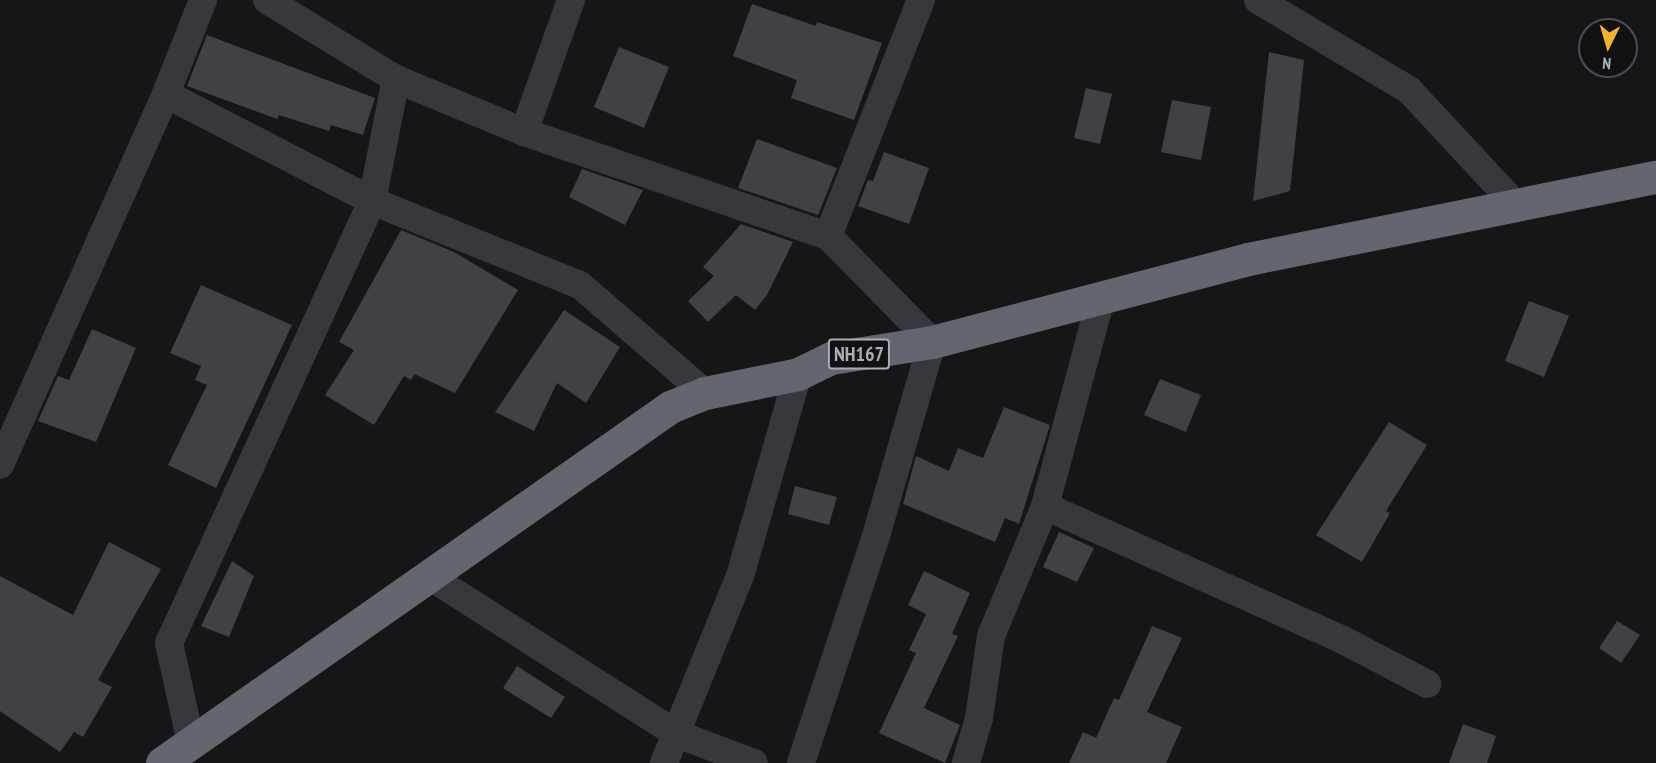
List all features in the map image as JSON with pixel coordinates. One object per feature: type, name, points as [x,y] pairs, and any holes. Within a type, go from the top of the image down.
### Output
[{"type":"highway","name":"NH167","points":[[162,763],[670,407],[705,393],[798,374],[831,358],[932,342],[1248,259],[1656,177]]},
{"type":"street","points":[[0,465],[166,94],[203,0]]},
{"type":"street","points":[[267,0],[396,79],[524,132],[828,236],[932,342],[877,533],[801,763]]},
{"type":"street","points":[[524,132],[570,0]]},
{"type":"street","points":[[828,236],[921,0]]},
{"type":"street","points":[[1258,0],[1409,90],[1516,205]]},
{"type":"street","points":[[191,743],[169,643],[372,201],[396,79]]},
{"type":"street","points":[[166,94],[372,201],[580,285],[705,393]]},
{"type":"street","points":[[966,763],[979,718],[991,636],[1045,506],[1101,299]]},
{"type":"street","points":[[664,763],[740,576],[798,374]]},
{"type":"street","points":[[1045,506],[1343,640],[1427,684]]},
{"type":"street","points":[[429,576],[677,734],[754,763]]},
{"type":"building","points":[[752,4],[816,26],[817,22],[882,43],[854,120],[791,98],[797,80],[733,56]]},
{"type":"building","points":[[207,35],[375,98],[363,135],[331,125],[329,131],[279,115],[277,119],[187,86]]},
{"type":"building","points":[[619,47],[669,67],[644,128],[594,107]]},
{"type":"building","points":[[1269,52],[1304,60],[1290,191],[1253,201]]},
{"type":"building","points":[[1086,88],[1112,94],[1100,144],[1074,138]]},
{"type":"building","points":[[1172,100],[1211,107],[1201,160],[1161,152]]},
{"type":"building","points":[[757,139],[837,168],[818,215],[738,188]]},
{"type":"building","points":[[884,152],[929,168],[909,224],[858,206],[868,180],[873,181]]},
{"type":"building","points":[[582,169],[643,190],[625,225],[569,197]]},
{"type":"building","points":[[741,224],[793,242],[767,295],[755,310],[736,295],[708,322],[688,301],[714,276],[703,267]]},
{"type":"building","points":[[401,230],[454,252],[518,290],[455,393],[414,374],[411,380],[404,376],[374,425],[325,395],[354,350],[339,342]]},
{"type":"building","points":[[201,285],[292,325],[216,488],[168,465],[207,385],[195,380],[201,366],[170,353]]},
{"type":"building","points":[[1529,301],[1569,316],[1544,377],[1505,361]]},
{"type":"building","points":[[564,310],[620,347],[586,403],[557,383],[534,431],[495,412]]},
{"type":"building","points":[[92,329],[136,348],[96,442],[38,421],[58,376],[69,380]]},
{"type":"building","points":[[1160,379],[1201,395],[1186,432],[1144,415]]},
{"type":"building","points":[[1004,407],[1050,425],[1019,524],[1005,518],[995,542],[903,504],[916,456],[949,471],[958,448],[983,458]]},
{"type":"building","points":[[1389,422],[1427,445],[1386,511],[1390,513],[1362,562],[1316,535]]},
{"type":"building","points":[[795,486],[837,497],[829,525],[788,514]]},
{"type":"building","points":[[1059,532],[1094,548],[1077,582],[1043,567]]},
{"type":"building","points":[[109,542],[161,569],[98,680],[112,687],[83,737],[74,732],[60,752],[0,711],[0,576],[73,615]]},
{"type":"building","points":[[232,561],[254,576],[229,637],[201,626]]},
{"type":"building","points":[[924,571],[970,593],[952,634],[958,636],[924,708],[960,725],[945,763],[879,733],[916,653],[909,650],[926,614],[908,605]]},
{"type":"building","points":[[1617,621],[1640,635],[1621,663],[1599,648]]},
{"type":"building","points":[[1152,626],[1182,638],[1147,712],[1182,727],[1166,763],[1069,763],[1083,732],[1096,738],[1114,698],[1119,700]]},
{"type":"building","points":[[517,666],[565,697],[551,718],[503,688]]},
{"type":"building","points":[[1463,724],[1496,736],[1487,763],[1449,763]]}]
